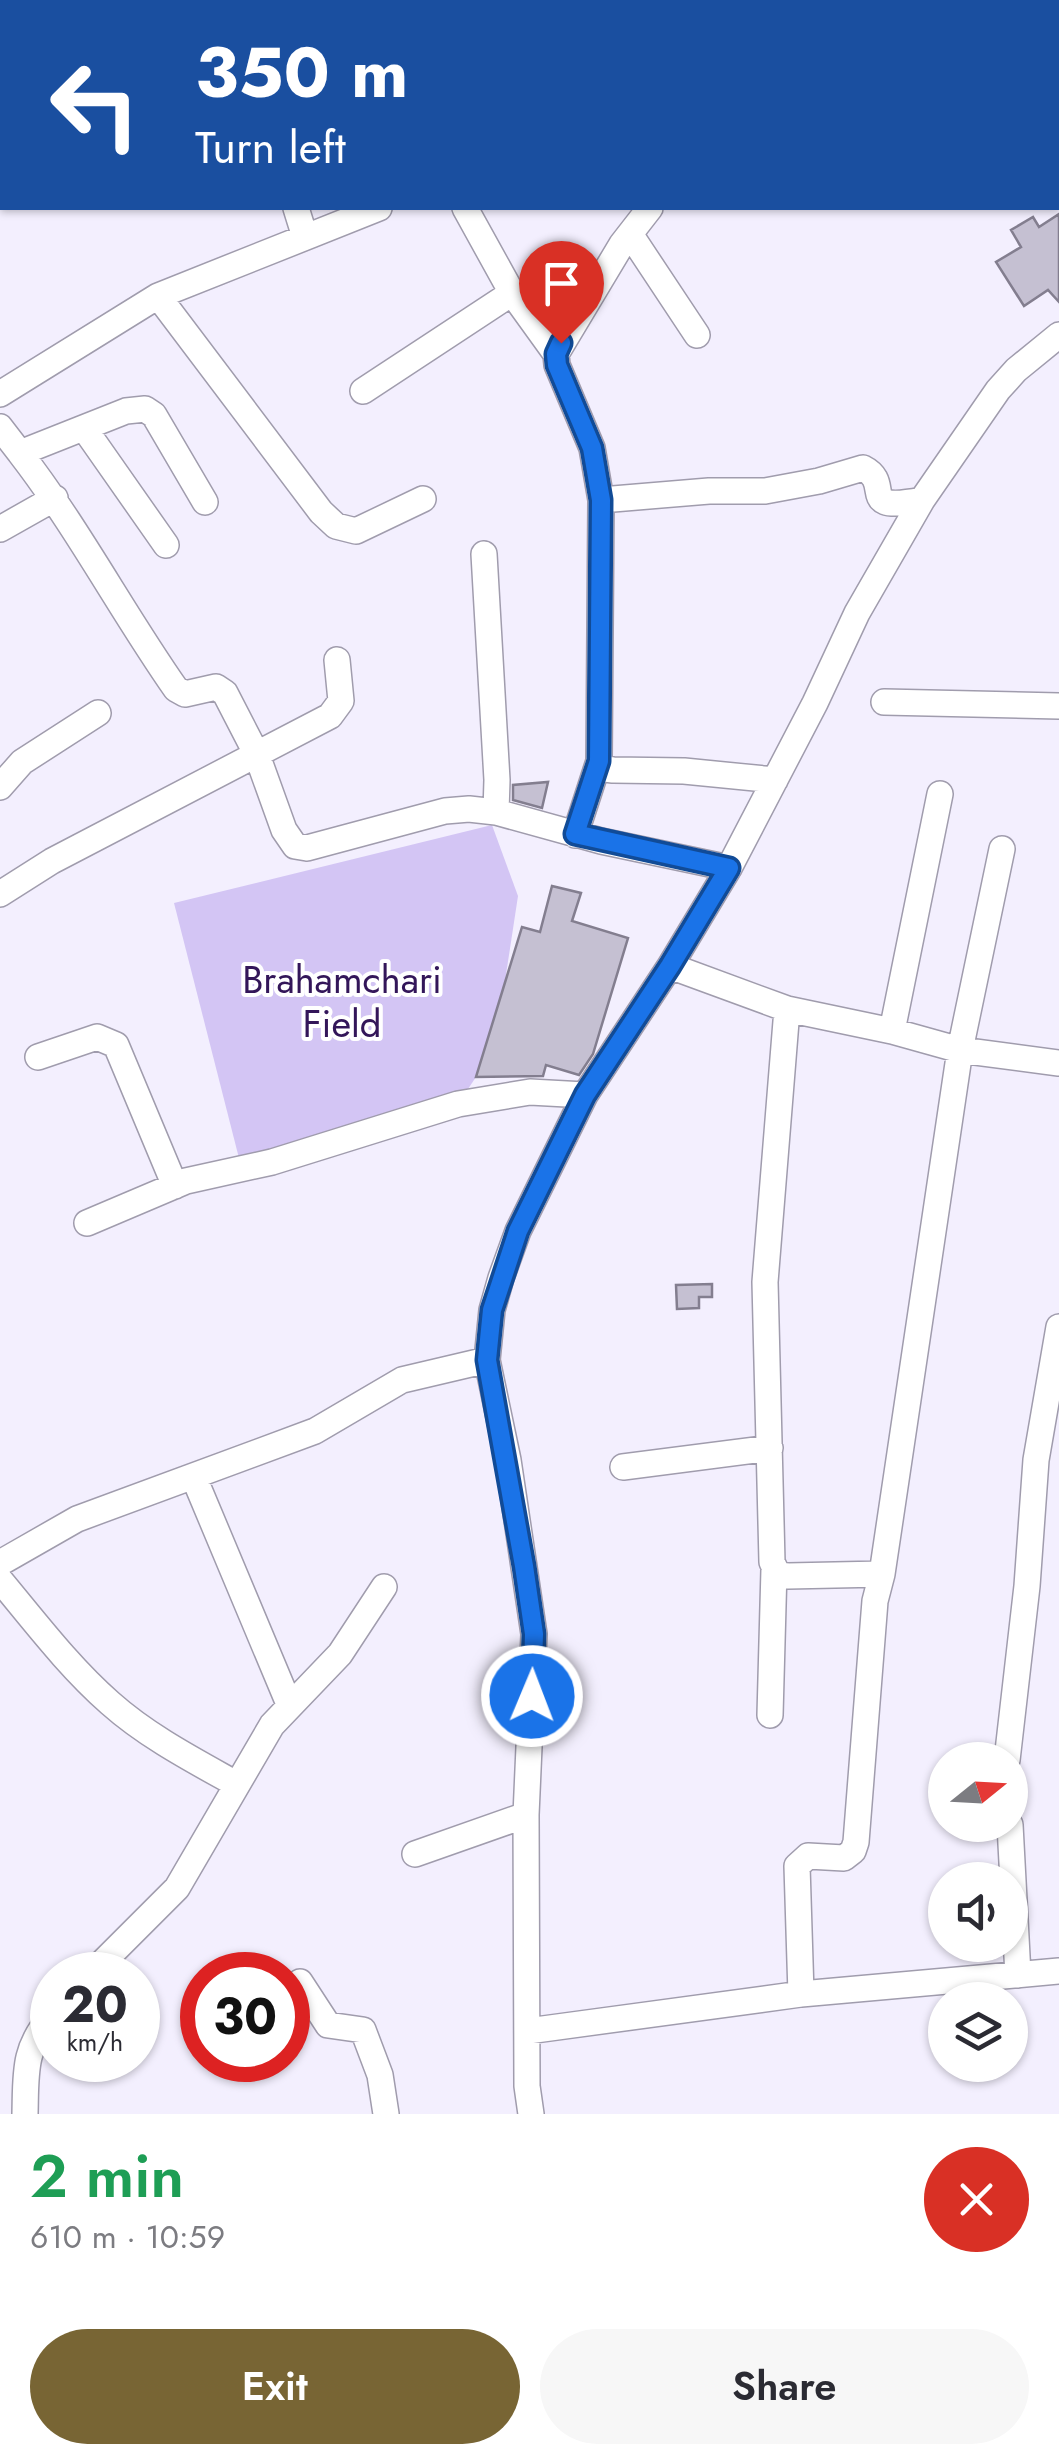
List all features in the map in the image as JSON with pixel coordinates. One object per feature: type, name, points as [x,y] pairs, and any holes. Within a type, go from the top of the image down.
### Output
[{"type":"street","points":[[297,210],[305,236]]},
{"type":"street","points":[[0,394],[158,296],[374,210]]},
{"type":"street","points":[[466,210],[512,293],[556,354],[557,365],[592,448],[601,500],[599,761],[575,834]]},
{"type":"street","points":[[556,354],[648,210]]},
{"type":"street","points":[[630,234],[697,335]]},
{"type":"street","points":[[363,391],[512,293]]},
{"type":"street","points":[[158,296],[321,512],[336,526],[356,531],[423,499]]},
{"type":"street","points":[[530,2114],[526,2086],[526,1815],[534,1634],[511,1478],[487,1360],[492,1310],[518,1231],[585,1095],[729,868],[857,613],[922,500],[998,390],[1059,335]]},
{"type":"street","points":[[20,453],[126,411],[145,409],[154,415],[205,502]]},
{"type":"street","points":[[0,428],[55,498],[176,689],[185,694],[221,689],[257,755],[284,830],[301,849],[446,811],[496,812],[729,868]]},
{"type":"street","points":[[84,428],[166,545]]},
{"type":"street","points":[[601,500],[709,491],[765,491],[862,468],[874,477],[878,496],[884,503],[893,506],[922,500]]},
{"type":"street","points":[[0,529],[55,498]]},
{"type":"street","points":[[484,554],[498,780],[496,812]]},
{"type":"street","points":[[0,894],[52,861],[337,710],[341,701],[338,660]]},
{"type":"street","points":[[884,702],[1059,706]]},
{"type":"street","points":[[0,787],[22,762],[98,712]]},
{"type":"street","points":[[599,761],[605,769],[613,770],[684,771],[775,780]]},
{"type":"street","points":[[892,1031],[940,794]]},
{"type":"street","points":[[801,1994],[797,1866],[808,1856],[844,1858],[856,1842],[875,1601],[960,1050],[1002,850]]},
{"type":"street","points":[[670,966],[787,1009],[960,1050],[1059,1063]]},
{"type":"street","points":[[770,1715],[774,1569],[765,1282],[787,1009]]},
{"type":"street","points":[[38,1057],[97,1038],[116,1046],[122,1052],[175,1186]]},
{"type":"street","points":[[87,1223],[175,1186],[272,1162],[458,1104],[530,1092],[585,1095]]},
{"type":"street","points":[[1010,1742],[1046,1504],[1036,1460],[1059,1330]]},
{"type":"street","points":[[0,1562],[77,1519],[315,1431],[402,1380],[487,1360]]},
{"type":"street","points":[[623,1467],[770,1448]]},
{"type":"street","points":[[198,1487],[289,1704]]},
{"type":"street","points":[[774,1569],[788,1576],[882,1574]]},
{"type":"street","points":[[0,1580],[74,1668],[112,1704],[176,1750],[236,1784]]},
{"type":"street","points":[[113,1952],[176,1888],[272,1725],[340,1654],[384,1587]]},
{"type":"street","points":[[416,1854],[526,1815]]},
{"type":"street","points":[[1011,1842],[1018,1975]]},
{"type":"street","points":[[528,2031],[801,1994],[1059,1971]]},
{"type":"street","points":[[310,1997],[328,2024],[363,2030],[380,2075],[386,2114]]},
{"type":"street","points":[[24,2114],[30,2048]]},
{"type":"green space","name":"Brahamchari Field","points":[[492,825],[518,896],[505,981],[476,1077],[458,1104],[242,1170],[174,903]]},
{"type":"building","points":[[1059,214],[1059,302],[1048,290],[1024,306],[996,262],[1021,247],[1011,230],[1033,217],[1039,227]]},
{"type":"building","points":[[548,782],[542,808],[513,800],[513,785]]},
{"type":"building","points":[[552,886],[581,893],[572,921],[628,938],[593,1054],[579,1075],[546,1065],[543,1076],[476,1077],[522,927],[540,932]]},
{"type":"building","points":[[712,1284],[712,1297],[699,1297],[699,1308],[677,1309],[676,1285]]},
{"type":"route","points":[[532,1696],[534,1634],[508,1460],[487,1360],[492,1310],[518,1231],[585,1095],[729,868],[575,834],[599,761],[601,500],[592,448],[557,365],[561,343]]}]
